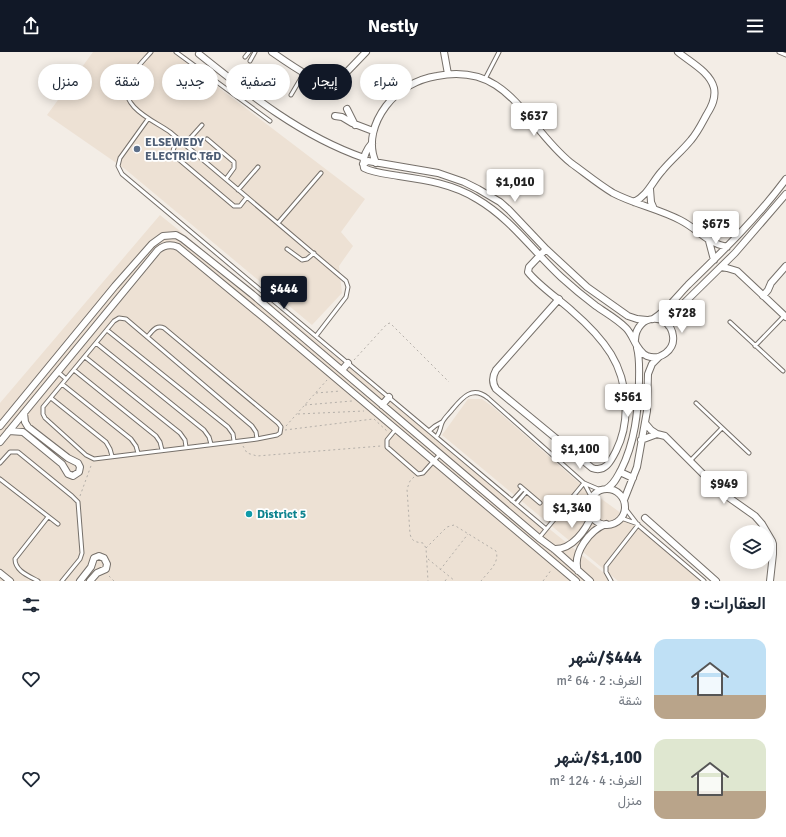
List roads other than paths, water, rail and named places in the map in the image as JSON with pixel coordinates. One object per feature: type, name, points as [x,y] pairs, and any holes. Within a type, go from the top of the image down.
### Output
[{"type":"street","points":[[272,52],[298,69]]},
{"type":"street","points":[[352,67],[366,52]]},
{"type":"street","points":[[444,52],[448,74]]},
{"type":"street","points":[[634,202],[642,198],[661,172],[691,141],[701,126],[714,100],[714,89],[710,79],[678,52]]},
{"type":"street","points":[[199,54],[250,95],[321,141],[363,161],[438,173],[461,180],[478,189],[500,202],[519,219],[546,249],[574,276],[606,301],[628,316],[637,319],[650,319],[665,322],[669,326],[672,331],[672,344],[669,350],[652,364],[648,374],[645,423],[633,478],[624,500],[625,508],[621,518],[617,522],[606,524],[595,530],[580,548],[576,559],[578,571]]},
{"type":"street","points":[[376,162],[373,155],[373,131],[382,112],[398,94],[412,84],[429,77],[448,74],[469,75],[491,81],[501,88],[569,161],[602,186],[634,202],[682,221],[709,241],[727,247]]},
{"type":"street","points":[[347,109],[355,125]]},
{"type":"street","points":[[335,116],[342,117],[355,125],[373,131]]},
{"type":"street","points":[[372,143],[368,147],[363,161],[366,169],[432,181],[458,189],[496,211],[515,228],[560,276],[577,291],[621,324],[641,352],[652,357],[659,357]]},
{"type":"street","points":[[606,524],[598,522],[592,515],[590,506],[592,498],[595,494],[613,485],[629,454],[638,408],[640,366],[635,334],[638,328],[665,310],[727,247],[786,179]]},
{"type":"street","points":[[458,189],[461,180]]},
{"type":"street","points":[[650,189],[651,202],[654,209]]},
{"type":"street","points":[[669,326],[677,310],[721,267],[786,194]]},
{"type":"street","points":[[755,216],[761,222]]},
{"type":"street","points":[[0,426],[115,286],[156,240],[163,236],[176,235],[276,314],[590,581]]},
{"type":"street","points":[[709,241],[714,260]]},
{"type":"street","points":[[0,442],[158,250],[167,245],[175,246],[269,322],[576,581]]},
{"type":"street","points":[[546,249],[529,267],[528,272],[559,299],[590,327],[610,353],[622,379],[626,407],[624,429],[617,449],[606,466],[598,470],[592,468],[494,386],[493,378],[496,370],[559,299]]},
{"type":"street","points":[[732,255],[737,271]]},
{"type":"street","points":[[761,294],[766,285],[771,283],[786,266]]},
{"type":"street","points":[[721,267],[737,271],[785,317]]},
{"type":"street","points":[[115,286],[124,292]]},
{"type":"street","points":[[269,322],[276,314]]},
{"type":"street","points":[[342,370],[349,364]]},
{"type":"street","points":[[625,397],[631,397],[639,393]]},
{"type":"street","points":[[382,405],[389,397]]},
{"type":"street","points":[[626,407],[633,406],[638,408]]},
{"type":"street","points":[[9,431],[23,432],[62,464],[68,474],[75,475],[79,472],[80,467],[78,463],[68,458],[28,427],[25,422],[24,413]]},
{"type":"street","points":[[645,423],[651,430],[669,439],[721,492],[755,516],[767,530],[772,541],[773,548],[770,581]]},
{"type":"street","points":[[641,440],[657,434]]},
{"type":"street","points":[[629,454],[638,457]]},
{"type":"street","points":[[620,472],[633,478]]},
{"type":"street","points":[[470,492],[476,484]]},
{"type":"street","points":[[605,489],[617,492],[624,500]]},
{"type":"street","points":[[554,549],[562,549],[570,545],[584,528],[592,515]]},
{"type":"street","points":[[645,518],[716,581]]},
{"type":"street","points":[[80,581],[90,569],[93,560],[96,557],[106,559],[107,564],[104,570],[97,573],[90,581]]},
{"type":"street","points":[[0,573],[10,581]]},
{"type":"lane","points":[[151,52],[131,77],[127,86],[127,94],[130,102],[148,119],[162,126],[185,144],[343,278],[348,287],[346,297],[316,336]]},
{"type":"lane","points":[[176,52],[270,121]]},
{"type":"lane","points":[[245,57],[249,52]]},
{"type":"lane","points":[[250,61],[255,52]]},
{"type":"lane","points":[[485,79],[499,52]]},
{"type":"lane","points":[[779,52],[786,55]]},
{"type":"lane","points":[[290,95],[298,83]]},
{"type":"lane","points":[[148,119],[120,158],[118,166],[122,174],[546,529]]},
{"type":"lane","points":[[185,144],[202,125]]},
{"type":"lane","points":[[207,139],[234,162],[234,168],[226,179]]},
{"type":"lane","points":[[179,140],[173,150],[176,157],[234,206],[240,206],[247,197]]},
{"type":"lane","points":[[238,190],[258,167]]},
{"type":"lane","points":[[278,223],[321,173]]},
{"type":"lane","points":[[287,249],[302,260],[307,259],[314,253]]},
{"type":"lane","points":[[755,346],[785,317]]},
{"type":"lane","points":[[147,337],[159,326],[164,328],[281,427],[281,431],[278,434],[257,438],[94,459],[86,455],[44,416],[42,412],[43,407],[50,398],[116,319],[124,318],[252,426],[256,432],[257,438]]},
{"type":"lane","points":[[730,322],[783,371]]},
{"type":"lane","points":[[107,330],[228,427],[233,434],[234,441]]},
{"type":"lane","points":[[96,344],[204,430],[209,436],[211,444]]},
{"type":"lane","points":[[85,357],[180,433],[186,447]]},
{"type":"lane","points":[[74,370],[156,436],[160,442],[162,450]]},
{"type":"lane","points":[[58,372],[66,379]]},
{"type":"lane","points":[[62,384],[131,439],[136,446],[138,453]]},
{"type":"lane","points":[[429,431],[442,422],[461,398],[470,393],[482,394],[584,483],[598,489],[605,489]]},
{"type":"lane","points":[[50,398],[106,442],[112,456]]},
{"type":"lane","points":[[696,403],[749,453]]},
{"type":"lane","points":[[436,438],[442,422]]},
{"type":"lane","points":[[690,461],[722,428]]},
{"type":"lane","points":[[396,429],[387,440],[387,445],[389,449],[418,474],[421,475],[424,473],[440,454]]},
{"type":"lane","points":[[0,463],[10,452],[18,452],[78,502],[82,555],[62,581]]},
{"type":"lane","points":[[0,479],[58,524]]},
{"type":"lane","points":[[584,483],[592,498]]},
{"type":"lane","points":[[539,538],[584,483]]},
{"type":"lane","points":[[512,501],[521,488],[540,503]]},
{"type":"lane","points":[[516,504],[526,492]]},
{"type":"lane","points":[[625,508],[638,524],[704,581]]},
{"type":"lane","points":[[38,581],[20,570],[16,565],[15,559],[48,517]]},
{"type":"lane","points":[[621,518],[638,524]]},
{"type":"lane","points":[[610,581],[607,576],[606,566],[638,524]]},
{"type":"place","name":"ELSEWEDY ELECTRIC T&D","points":[[137,149]]},
{"type":"place","name":"District 5","points":[[249,514]]}]
